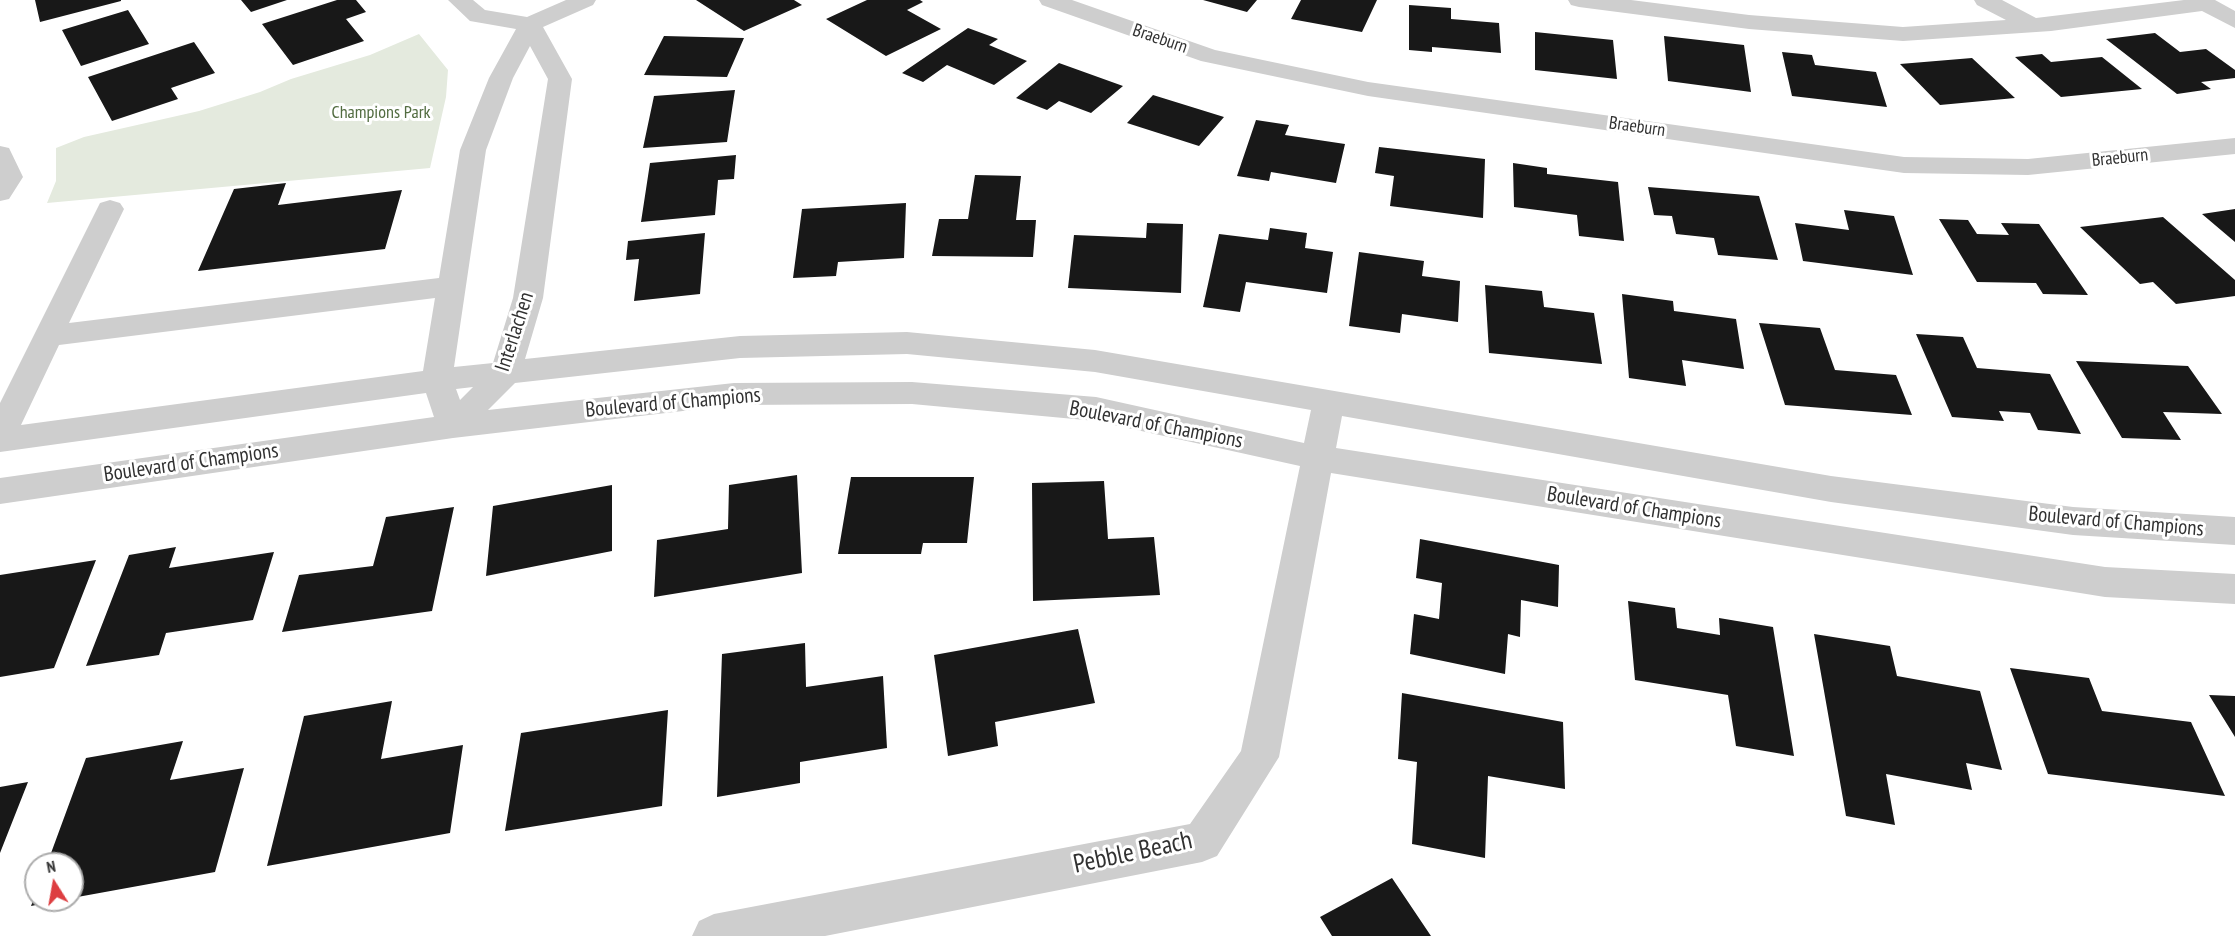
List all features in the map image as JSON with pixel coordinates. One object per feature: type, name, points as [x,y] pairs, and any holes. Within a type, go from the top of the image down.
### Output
[{"type":"street","points":[[459,0],[478,16],[530,24],[585,0]]},
{"type":"street","name":"Braeburn","points":[[1050,0],[1209,56],[1368,89],[1904,165],[2028,167],[2235,146]]},
{"type":"street","points":[[1579,0],[1749,22],[1903,34],[2032,26],[2203,2],[2235,21]]},
{"type":"street","points":[[1985,0],[2032,26]]},
{"type":"street","points":[[453,426],[437,380],[473,150],[501,78],[530,24]]},
{"type":"street","name":"Interlachen","points":[[453,426],[505,374],[528,298],[560,79],[530,24]]},
{"type":"street","points":[[0,154],[10,177],[0,193]]},
{"type":"street","points":[[0,435],[110,210]]},
{"type":"street","points":[[48,336],[452,286]]},
{"type":"street","name":"Boulevard of Champions","points":[[0,440],[437,380],[740,347],[907,343],[1095,361],[1831,489],[2073,520],[2235,531]]},
{"type":"street","name":"Boulevard of Champions","points":[[0,491],[453,426],[734,394],[912,393],[1096,410],[1318,458],[2105,582],[2235,589]]},
{"type":"street","name":"Pebble Beach","points":[[714,936],[1202,842],[1259,757],[1329,400]]},
{"type":"green space","name":"Champions Park","points":[[419,34],[448,70],[446,97],[430,168],[47,203],[56,181],[56,148],[84,137],[199,111],[260,92],[291,79],[370,55]]},
{"type":"building","points":[[35,0],[121,0],[121,1],[40,22]]},
{"type":"building","points":[[241,0],[287,0],[251,12]]},
{"type":"building","points":[[337,0],[356,0],[366,12],[346,19],[364,41],[293,65],[262,24]]},
{"type":"building","points":[[696,0],[794,0],[802,5],[744,31]]},
{"type":"building","points":[[867,0],[920,0],[923,2],[907,10],[941,29],[886,56],[826,19]]},
{"type":"building","points":[[1203,0],[1257,0],[1247,12]]},
{"type":"building","points":[[1301,0],[1377,0],[1362,32],[1291,19]]},
{"type":"building","points":[[1409,5],[1451,8],[1451,19],[1499,23],[1501,53],[1432,47],[1432,52],[1409,50]]},
{"type":"building","points":[[128,10],[149,44],[81,66],[62,30]]},
{"type":"building","points":[[968,28],[998,39],[989,45],[1027,61],[994,85],[947,65],[923,82],[902,73]]},
{"type":"building","points":[[1535,32],[1613,40],[1617,79],[1535,70]]},
{"type":"building","points":[[2155,33],[2180,52],[2206,49],[2235,70],[2235,78],[2201,82],[2211,89],[2177,94],[2106,39]]},
{"type":"building","points":[[664,36],[744,38],[727,77],[644,75]]},
{"type":"building","points":[[1664,36],[1744,45],[1751,92],[1668,81]]},
{"type":"building","points":[[194,42],[215,73],[171,88],[178,99],[112,121],[88,77]]},
{"type":"building","points":[[1782,52],[1812,55],[1815,65],[1876,72],[1887,107],[1792,96]]},
{"type":"building","points":[[2042,54],[2051,62],[2102,57],[2142,89],[2061,97],[2015,57]]},
{"type":"building","points":[[1972,58],[2015,98],[1940,105],[1900,64]]},
{"type":"building","points":[[1059,63],[1123,86],[1091,113],[1059,101],[1047,110],[1016,98]]},
{"type":"building","points":[[735,90],[727,142],[643,148],[654,96]]},
{"type":"building","points":[[1153,95],[1224,117],[1199,146],[1127,123]]},
{"type":"building","points":[[1256,120],[1289,125],[1285,135],[1345,144],[1336,183],[1271,172],[1269,181],[1237,176]]},
{"type":"building","points":[[1379,147],[1485,159],[1483,218],[1390,206],[1394,176],[1375,173]]},
{"type":"building","points":[[736,155],[734,179],[718,180],[715,215],[641,222],[650,163]]},
{"type":"building","points":[[1513,163],[1547,168],[1547,174],[1618,182],[1624,241],[1579,236],[1577,215],[1514,207]]},
{"type":"building","points":[[975,175],[1021,176],[1016,220],[1036,220],[1033,257],[932,256],[939,219],[968,219]]},
{"type":"building","points":[[286,183],[278,205],[402,190],[385,249],[198,271],[234,189]]},
{"type":"building","points":[[1648,187],[1759,196],[1778,260],[1718,255],[1714,238],[1676,234],[1672,216],[1654,215]]},
{"type":"building","points":[[906,203],[904,258],[838,262],[836,276],[793,278],[802,209]]},
{"type":"building","points":[[2235,209],[2235,242],[2202,214]]},
{"type":"building","points":[[1844,210],[1894,216],[1913,275],[1803,261],[1795,223],[1849,230]]},
{"type":"building","points":[[2163,217],[2235,280],[2235,296],[2176,304],[2153,282],[2140,284],[2080,227]]},
{"type":"building","points":[[1939,219],[1968,220],[1977,234],[2009,235],[2001,223],[2039,224],[2088,295],[2043,294],[2036,283],[1977,282]]},
{"type":"building","points":[[1147,223],[1183,224],[1181,293],[1068,288],[1074,235],[1146,238]]},
{"type":"building","points":[[1270,228],[1307,233],[1305,248],[1333,252],[1327,293],[1246,282],[1240,312],[1203,307],[1219,234],[1268,240]]},
{"type":"building","points":[[705,233],[700,294],[634,301],[639,259],[626,260],[628,241]]},
{"type":"building","points":[[1359,252],[1424,261],[1422,276],[1460,281],[1458,322],[1402,314],[1400,333],[1349,326]]},
{"type":"building","points":[[1485,285],[1542,291],[1544,307],[1594,313],[1602,364],[1489,353]]},
{"type":"building","points":[[1622,294],[1673,301],[1674,311],[1736,319],[1744,369],[1682,360],[1686,386],[1629,378]]},
{"type":"building","points":[[1759,323],[1820,328],[1835,370],[1896,375],[1912,415],[1785,405]]},
{"type":"building","points":[[1916,334],[1963,337],[1977,368],[2050,374],[2081,434],[2038,430],[2030,413],[1999,411],[2004,421],[1952,417]]},
{"type":"building","points":[[2076,361],[2188,366],[2222,414],[2163,412],[2181,440],[2122,438]]},
{"type":"building","points":[[797,475],[802,573],[654,597],[657,540],[728,529],[729,485]]},
{"type":"building","points":[[851,477],[974,477],[967,543],[923,543],[921,554],[838,554]]},
{"type":"building","points":[[1104,481],[1108,539],[1154,537],[1160,595],[1033,601],[1032,483]]},
{"type":"building","points":[[612,485],[612,551],[486,576],[493,506]]},
{"type":"building","points":[[454,507],[432,611],[282,632],[299,575],[373,566],[386,517]]},
{"type":"building","points":[[1420,539],[1559,565],[1558,607],[1521,600],[1520,637],[1508,634],[1505,674],[1410,654],[1414,614],[1439,619],[1442,583],[1416,578]]},
{"type":"building","points":[[176,547],[169,568],[274,552],[253,620],[166,633],[159,655],[86,666],[129,555]]},
{"type":"building","points":[[96,560],[54,668],[0,677],[0,575]]},
{"type":"building","points":[[1628,601],[1675,608],[1677,628],[1720,635],[1719,618],[1773,627],[1794,756],[1736,746],[1728,695],[1635,680]]},
{"type":"building","points":[[1078,629],[1095,703],[995,722],[998,746],[948,756],[934,655]]},
{"type":"building","points":[[1814,634],[1890,646],[1897,676],[1980,691],[2002,770],[1966,763],[1972,790],[1886,774],[1895,825],[1846,816]]},
{"type":"building","points":[[805,643],[806,687],[883,676],[887,748],[800,762],[800,783],[717,797],[722,654]]},
{"type":"building","points":[[2010,668],[2089,678],[2102,711],[2191,722],[2225,796],[2048,774]]},
{"type":"building","points":[[1402,693],[1563,722],[1565,789],[1488,776],[1485,858],[1412,844],[1417,762],[1398,759]]},
{"type":"building","points":[[2209,695],[2235,696],[2235,737]]},
{"type":"building","points":[[392,701],[381,759],[463,745],[450,833],[267,866],[304,716]]},
{"type":"building","points":[[668,710],[662,806],[505,831],[521,733]]},
{"type":"building","points":[[183,741],[170,780],[244,768],[215,872],[84,896],[84,852],[51,852],[86,758]]},
{"type":"building","points":[[28,782],[0,853],[0,787]]},
{"type":"building","points":[[1392,878],[1431,936],[1332,936],[1320,917]]}]
